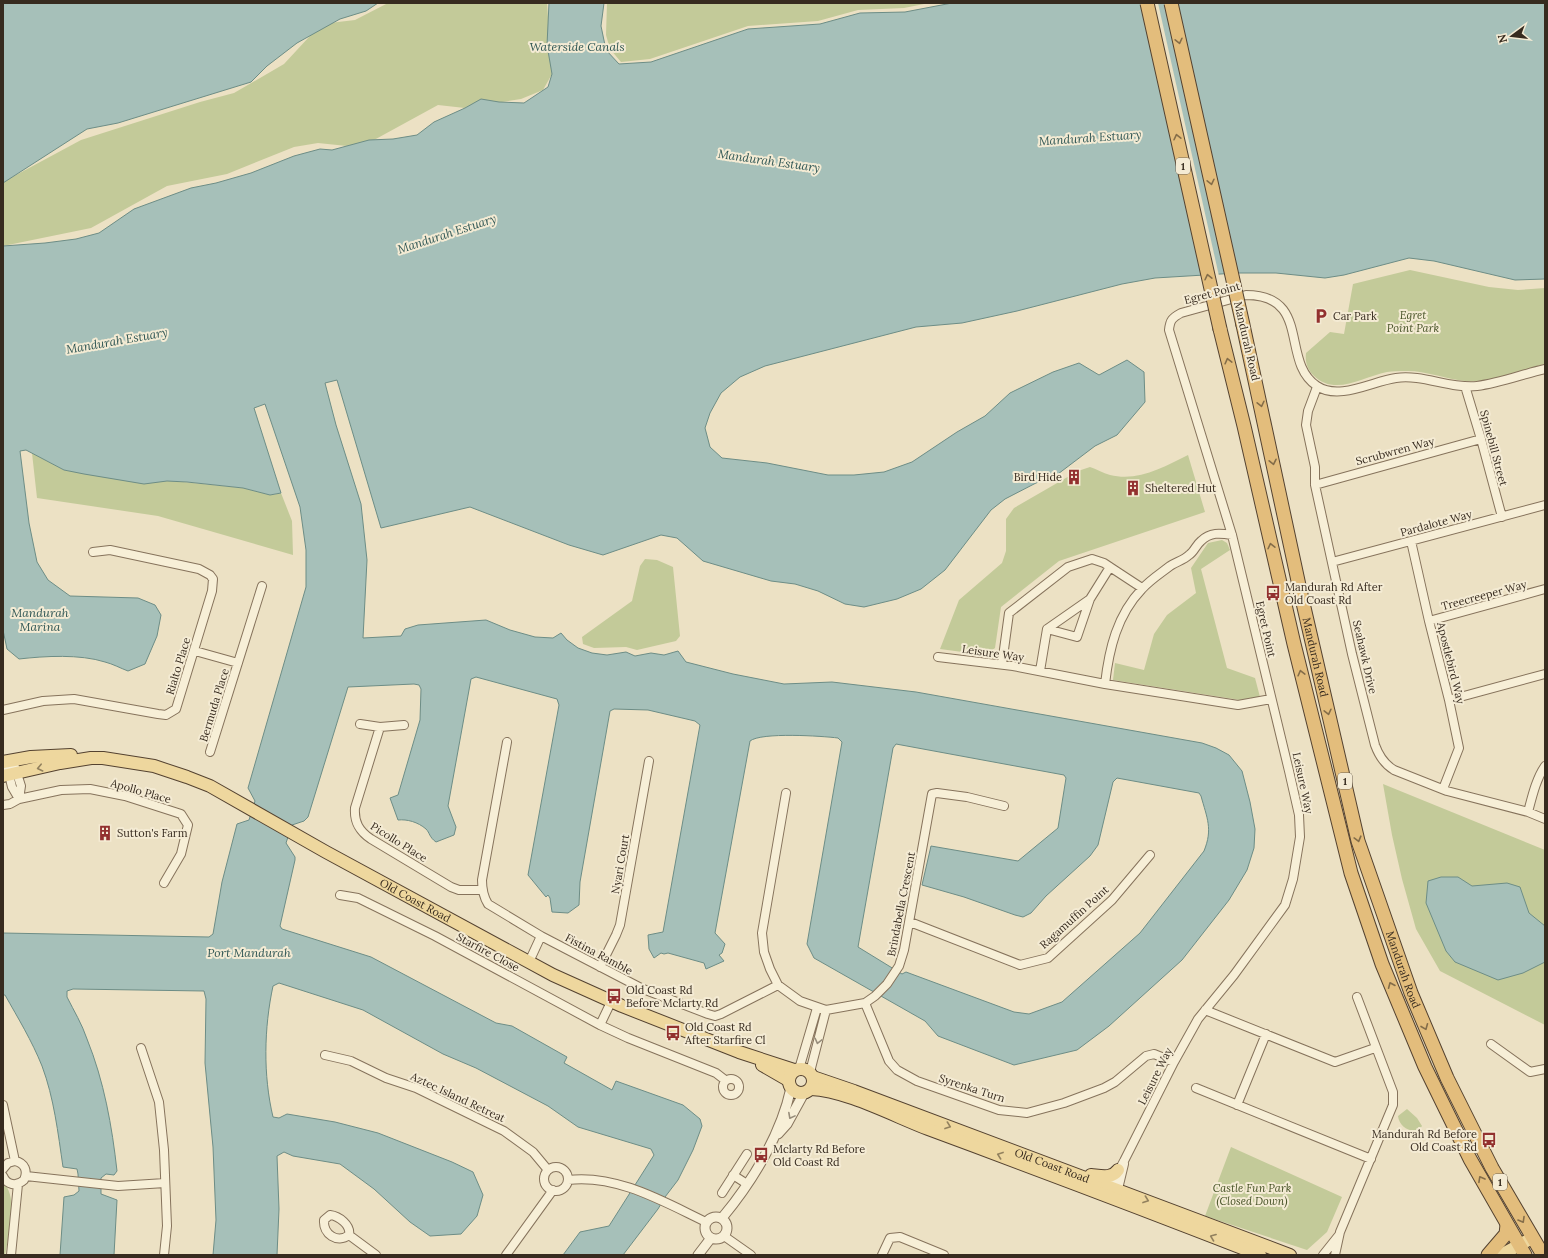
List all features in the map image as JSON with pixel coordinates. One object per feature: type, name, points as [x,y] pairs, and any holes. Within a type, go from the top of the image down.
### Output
[{"type":"highway","name":"Mandurah Road","points":[[1147,3],[1220,329],[1244,426],[1295,652],[1351,873],[1382,964],[1425,1067],[1470,1159],[1507,1225]]},
{"type":"highway","name":"Mandurah Road","points":[[1171,3],[1243,325],[1300,590],[1358,841],[1411,993],[1432,1046],[1469,1125],[1538,1246]]},
{"type":"highway","name":"1","points":[[1507,1225],[1522,1252]]},
{"type":"highway","points":[[1488,1255],[1506,1234],[1507,1225]]},
{"type":"main road","name":"Old Coast Road","points":[[8,768],[45,756],[75,755],[91,758],[114,759],[154,766],[204,784],[529,962],[611,1002],[739,1052],[821,1089],[851,1098],[909,1122],[1290,1255]]},
{"type":"main road","name":"Old Coast Road","points":[[801,1080],[854,1091],[1070,1172],[1112,1192],[1260,1255]]},
{"type":"main road","points":[[1070,1172],[1107,1177],[1116,1174],[1121,1166]]},
{"type":"main road","points":[[1501,1255],[1522,1252],[1538,1246]]},
{"type":"street","name":"Egret Point","points":[[1271,699],[1232,535],[1169,330],[1172,318],[1181,313],[1246,294],[1255,295],[1278,304],[1291,324],[1303,372],[1317,387]]},
{"type":"street","points":[[1317,387],[1336,391],[1349,390],[1394,378],[1404,377],[1465,386],[1478,386],[1545,368]]},
{"type":"street","name":"Spinebill Street","points":[[1465,386],[1502,517]]},
{"type":"street","name":"Seahawk Drive","points":[[1317,387],[1306,420],[1316,485],[1352,654],[1376,745],[1381,758],[1394,770],[1443,789],[1545,818]]},
{"type":"street","name":"Scrubwren Way","points":[[1316,485],[1481,439]]},
{"type":"street","name":"Pardalote Way","points":[[1332,562],[1545,505]]},
{"type":"street","points":[[1105,684],[1108,658],[1115,633],[1128,606],[1142,588],[1172,565],[1189,555],[1200,541],[1209,535],[1219,533],[1232,535]]},
{"type":"street","name":"Apostlebird Way","points":[[1411,541],[1459,748],[1443,789]]},
{"type":"street","name":"Rialto Place","points":[[3,710],[43,701],[74,699],[166,715],[176,709],[195,651],[212,591],[213,579],[210,575],[199,569],[110,550],[93,552]]},
{"type":"street","points":[[1002,664],[1009,613],[1068,567],[1092,558],[1110,567],[1142,588]]},
{"type":"street","points":[[1047,629],[1077,637],[1090,599],[1110,567]]},
{"type":"street","name":"Bermuda Place","points":[[210,752],[262,586]]},
{"type":"street","name":"Treecreeper Way","points":[[1429,621],[1545,589]]},
{"type":"street","points":[[1040,671],[1047,629],[1090,599]]},
{"type":"street","name":"Bermuda Place","points":[[195,651],[238,663]]},
{"type":"street","name":"Leisure Way","points":[[938,657],[990,664],[1002,664],[1105,684],[1238,705],[1271,699],[1299,815],[1300,837],[1293,879],[1285,905],[1234,975],[1198,1019],[1174,1062],[1121,1166],[1112,1192]]},
{"type":"street","points":[[1449,700],[1545,674]]},
{"type":"street","points":[[360,724],[380,727],[404,725]]},
{"type":"street","name":"Picollo Place","points":[[380,727],[355,808],[354,816],[358,828],[371,840],[451,887],[459,890],[482,890]]},
{"type":"street","points":[[482,890],[482,880],[507,742]]},
{"type":"street","name":"Nyari Court","points":[[600,967],[620,925],[649,761]]},
{"type":"street","points":[[1528,812],[1533,793],[1545,766]]},
{"type":"street","points":[[8,768],[21,786],[19,800]]},
{"type":"street","name":"Apollo Place","points":[[3,805],[61,790],[90,789],[126,796],[181,814],[188,825],[183,847],[181,854],[164,883]]},
{"type":"street","name":"Brindabella Crescent","points":[[821,1009],[865,1003],[875,996],[887,984],[899,966],[910,922],[932,794],[937,792],[967,797],[1004,806]]},
{"type":"street","points":[[786,793],[762,933],[764,952],[778,985],[800,1001],[821,1009]]},
{"type":"street","name":"Ragamuffin Point","points":[[910,922],[1020,966],[1048,958],[1112,900],[1150,855]]},
{"type":"street","name":"Fistina Ramble","points":[[482,890],[488,904],[542,936],[643,989],[708,1014],[715,1016],[721,1014],[778,985]]},
{"type":"street","name":"Starfire Close","points":[[340,895],[358,898],[435,936],[600,1025],[628,1038],[716,1073],[726,1080]]},
{"type":"street","points":[[529,962],[542,936]]},
{"type":"street","points":[[1335,1255],[1340,1232],[1393,1105],[1393,1092],[1375,1048],[1357,997]]},
{"type":"street","points":[[600,1025],[611,1002]]},
{"type":"street","name":"Syrenka Turn","points":[[865,1003],[889,1061],[897,1070],[917,1081],[999,1110],[1026,1113],[1064,1103],[1104,1088],[1115,1082],[1146,1056],[1154,1054],[1174,1062]]},
{"type":"street","points":[[775,1136],[787,1124],[821,1009]]},
{"type":"street","points":[[722,1218],[734,1204],[747,1184],[775,1136],[801,1080],[821,1009]]},
{"type":"street","points":[[1205,1010],[1335,1062],[1375,1048]]},
{"type":"street","points":[[1237,1104],[1266,1034]]},
{"type":"street","points":[[1491,1044],[1530,1072],[1545,1069]]},
{"type":"street","points":[[141,1048],[159,1102],[164,1150],[167,1226],[164,1255]]},
{"type":"street","name":"Aztec Island Retreat","points":[[325,1055],[351,1061],[386,1078],[416,1088],[504,1131],[533,1152],[548,1170]]},
{"type":"street","points":[[1196,1088],[1371,1158]]},
{"type":"street","points":[[3,1105],[16,1161]]},
{"type":"street","points":[[722,1193],[747,1154]]},
{"type":"street","points":[[3,1169],[8,1163],[16,1161],[20,1162],[24,1166],[26,1176],[24,1180],[18,1184],[9,1184],[3,1176]]},
{"type":"street","points":[[555,1167],[564,1169],[568,1180],[565,1187],[559,1190],[553,1190],[548,1187],[545,1181],[545,1175],[548,1170],[555,1167]]},
{"type":"street","points":[[733,1175],[747,1184]]},
{"type":"street","points":[[26,1176],[118,1186],[165,1183]]},
{"type":"street","points":[[568,1180],[583,1178],[603,1180],[632,1189],[706,1222]]},
{"type":"street","points":[[11,1255],[18,1184]]},
{"type":"street","points":[[506,1255],[553,1190]]},
{"type":"street","points":[[715,1217],[722,1218],[727,1227],[724,1236],[718,1239],[710,1238],[705,1229],[706,1222],[715,1217]]},
{"type":"street","points":[[1323,1255],[1340,1232]]},
{"type":"street","points":[[349,1235],[376,1255]]},
{"type":"street","points":[[724,1236],[751,1255]]},
{"type":"street","points":[[882,1255],[890,1238],[900,1237],[944,1255]]},
{"type":"street","points":[[698,1255],[710,1238]]},
{"type":"green space","points":[[388,3],[547,3],[552,74],[543,90],[521,99],[465,108],[438,105],[374,140],[347,146],[318,143],[294,147],[227,174],[167,186],[91,228],[3,246],[3,182],[81,140],[200,102],[234,93],[284,64],[321,24],[355,20]]},
{"type":"green space","points":[[607,3],[929,3],[904,8],[858,10],[818,21],[748,26],[650,59],[621,62],[610,49],[606,35]]},
{"type":"green space","name":"Egret Point Park","points":[[1410,270],[1489,287],[1518,290],[1545,288],[1545,364],[1516,373],[1474,381],[1458,380],[1412,371],[1398,371],[1378,374],[1349,384],[1330,385],[1313,375],[1307,365],[1306,353],[1330,332],[1344,334],[1353,284]]},
{"type":"green space","points":[[32,453],[64,470],[243,488],[272,495],[281,493],[292,521],[293,555],[158,516],[37,498]]},
{"type":"green space","points":[[1188,455],[1205,512],[1059,561],[1001,607],[995,648],[985,655],[940,649],[959,600],[1002,563],[1006,551],[1006,519],[1014,508],[1078,471],[1090,467],[1110,475],[1131,477],[1150,472]]},
{"type":"green space","points":[[1222,540],[1227,543],[1230,550],[1201,569],[1227,668],[1255,678],[1260,697],[1240,700],[1113,680],[1115,663],[1144,670],[1154,634],[1167,615],[1196,593],[1191,568],[1208,543]]},
{"type":"green space","points":[[645,559],[657,560],[673,567],[680,636],[676,641],[637,650],[626,647],[594,648],[583,644],[582,637],[632,601],[640,566]]},
{"type":"green space","points":[[1383,784],[1545,850],[1545,1025],[1440,971],[1416,929],[1402,879]]},
{"type":"green space","points":[[1407,1109],[1417,1118],[1422,1126],[1419,1130],[1408,1130],[1400,1123],[1398,1116]]},
{"type":"green space","name":"Castle Fun Park (Closed Down)","points":[[1231,1147],[1342,1197],[1327,1232],[1307,1250],[1205,1216]]},
{"type":"green space","points":[[3,1182],[11,1197],[12,1207],[12,1217],[5,1255],[3,1255]]},
{"type":"water","points":[[3,3],[378,3],[366,11],[340,19],[297,43],[267,66],[251,82],[118,123],[87,129],[3,183]]},
{"type":"water","points":[[549,3],[604,3],[601,26],[606,50],[619,64],[651,62],[748,29],[820,24],[860,13],[905,12],[952,3],[1545,3],[1545,279],[1515,280],[1434,261],[1409,258],[1344,275],[1325,278],[1276,273],[1237,273],[1155,278],[1122,284],[1017,311],[962,323],[916,327],[765,366],[740,377],[721,393],[710,413],[705,428],[710,447],[722,458],[767,463],[828,475],[854,475],[884,472],[912,462],[957,432],[985,416],[1010,393],[1053,372],[1079,363],[1099,375],[1127,360],[1144,372],[1145,402],[1117,435],[1095,446],[1054,477],[1036,483],[1005,499],[991,510],[945,570],[921,589],[897,599],[864,607],[845,604],[818,591],[795,584],[771,581],[703,561],[677,538],[661,535],[603,555],[569,545],[470,507],[381,528],[337,380],[325,383],[336,425],[361,504],[367,560],[363,638],[401,636],[405,629],[418,625],[486,620],[510,630],[535,637],[553,638],[561,633],[567,640],[578,648],[592,653],[607,655],[626,652],[635,656],[651,653],[664,655],[678,651],[686,662],[733,674],[784,684],[832,682],[916,692],[1202,743],[1229,755],[1242,771],[1255,829],[1254,848],[1247,870],[1229,900],[1182,960],[1109,1026],[1077,1050],[1014,1065],[938,1036],[925,1021],[814,958],[807,944],[842,742],[838,738],[766,736],[750,741],[715,933],[725,944],[722,953],[719,955],[724,961],[706,969],[704,963],[668,953],[661,953],[654,958],[649,949],[648,935],[663,932],[700,725],[695,721],[648,710],[614,709],[610,711],[580,882],[579,905],[568,913],[552,912],[550,898],[548,895],[546,897],[528,875],[559,705],[557,699],[476,677],[471,679],[448,806],[456,827],[454,835],[436,842],[420,824],[405,820],[398,820],[390,798],[398,795],[420,720],[421,689],[419,685],[348,687],[308,817],[304,821],[292,825],[286,843],[295,857],[295,860],[280,926],[282,929],[371,957],[496,1023],[512,1026],[567,1057],[564,1063],[612,1090],[616,1081],[683,1105],[700,1119],[702,1126],[693,1150],[678,1180],[623,1255],[563,1255],[580,1232],[609,1226],[654,1155],[651,1149],[578,1127],[548,1106],[476,1068],[443,1054],[363,1010],[279,983],[273,986],[266,1035],[266,1068],[273,1117],[279,1118],[287,1114],[335,1122],[378,1133],[452,1162],[473,1172],[483,1195],[477,1216],[461,1234],[430,1236],[410,1222],[374,1189],[340,1164],[293,1156],[284,1152],[277,1156],[279,1209],[277,1255],[213,1255],[216,1220],[213,1147],[205,1063],[206,999],[204,991],[73,989],[67,991],[67,997],[83,1028],[103,1087],[115,1154],[117,1171],[114,1175],[106,1174],[101,1178],[101,1194],[117,1200],[114,1255],[60,1255],[64,1197],[74,1195],[79,1191],[78,1174],[77,1169],[63,1167],[53,1103],[42,1066],[25,1030],[5,995],[3,995],[3,933],[209,937],[213,934],[222,882],[237,824],[249,820],[255,801],[248,788],[306,587],[306,550],[300,507],[265,404],[254,408],[281,493],[270,495],[243,488],[187,482],[167,481],[144,484],[64,470],[26,450],[20,451],[29,523],[37,562],[48,580],[70,596],[138,598],[155,605],[161,615],[157,636],[145,664],[128,671],[95,659],[74,657],[40,657],[19,659],[7,649],[3,630],[3,246],[76,239],[99,233],[134,209],[191,188],[216,183],[251,173],[294,156],[320,149],[332,150],[369,140],[393,139],[417,135],[434,122],[481,99],[499,102],[524,103],[548,87],[552,74],[547,45]],"holes":[[[896,744],[1064,775],[1066,778],[1058,828],[1018,861],[931,846],[922,885],[964,897],[1015,915],[1023,917],[1031,913],[1046,896],[1090,856],[1098,845],[1113,782],[1117,778],[1199,793],[1209,830],[1204,851],[1140,933],[1062,1002],[1029,1014],[1014,1012],[906,972],[902,974],[858,947],[893,748]]]},
{"type":"water","points":[[1441,877],[1458,877],[1472,886],[1507,883],[1520,887],[1529,913],[1545,926],[1545,962],[1523,973],[1498,980],[1455,962],[1446,951],[1426,903],[1428,881]]},
{"type":"pier","points":[[1145,3],[1158,3],[1219,276],[1206,277]]},
{"type":"place","name":"Car Park","points":[[1321,316]]},
{"type":"place","name":"Bird Hide","points":[[1074,477]]},
{"type":"place","name":"Sheltered Hut","points":[[1133,488]]},
{"type":"place","name":"Mandurah Rd After Old Coast Rd","points":[[1273,593]]},
{"type":"place","name":"Sutton's Farm","points":[[105,833]]},
{"type":"place","name":"Old Coast Rd Before Mclarty Rd","points":[[614,996]]},
{"type":"place","name":"Old Coast Rd After Starfire Cl","points":[[673,1033]]},
{"type":"place","name":"Mandurah Rd Before Old Coast Rd","points":[[1489,1140]]},
{"type":"place","name":"Mclarty Rd Before Old Coast Rd","points":[[761,1155]]},
{"type":"water label","name":"Waterside Canals","points":[[577,47]]},
{"type":"water label","name":"Mandurah Estuary","points":[[1090,138]]},
{"type":"water label","name":"Mandurah Estuary","points":[[769,161]]},
{"type":"water label","name":"Mandurah Estuary","points":[[447,234]]},
{"type":"water label","name":"Mandurah Estuary","points":[[117,341]]},
{"type":"water label","name":"Mandurah Marina","points":[[40,620]]},
{"type":"water label","name":"Port Mandurah","points":[[249,953]]}]
